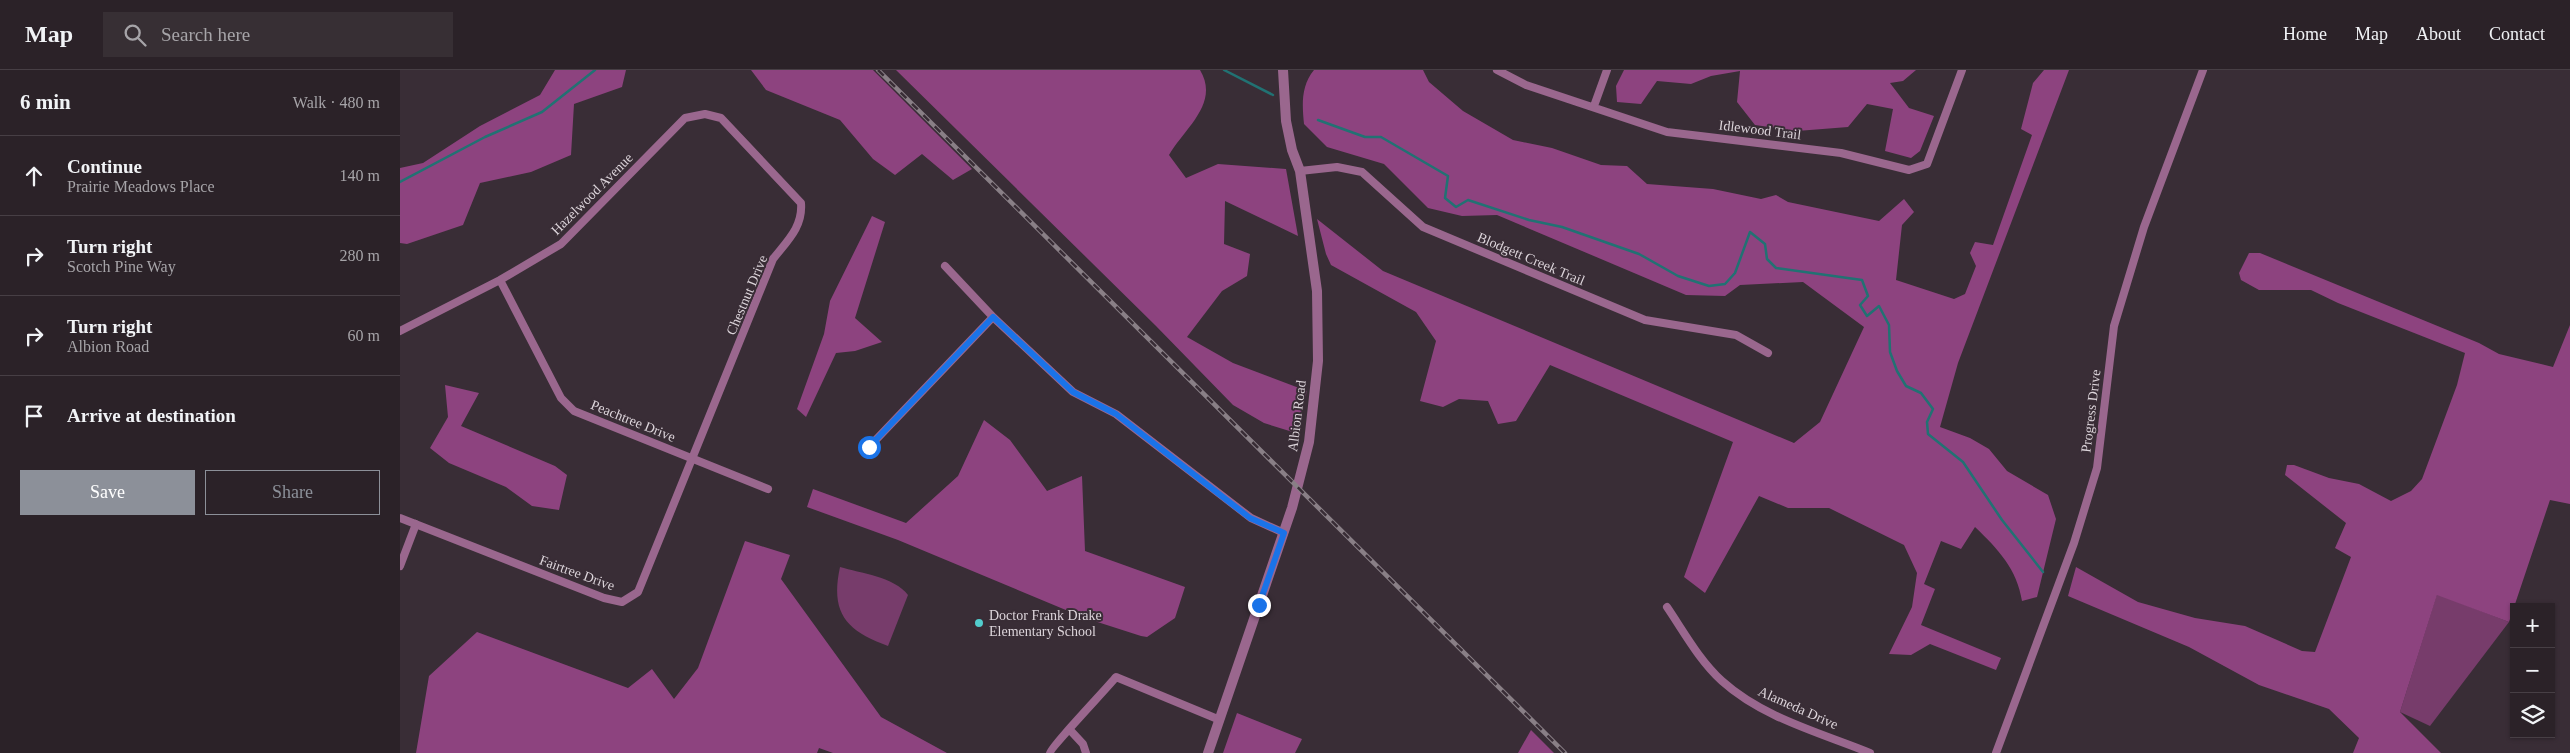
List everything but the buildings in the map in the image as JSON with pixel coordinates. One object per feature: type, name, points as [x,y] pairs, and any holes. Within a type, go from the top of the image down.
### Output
[{"type":"street","name":"Albion Road","points":[[1208,753],[1298,488],[1309,442],[1318,361],[1317,291],[1300,171],[1292,150],[1286,121],[1283,70]]},
{"type":"street","name":"Idlewood Trail","points":[[1497,70],[1526,85],[1594,106],[1667,132],[1841,153],[1909,170],[1927,164],[1962,70]]},
{"type":"street","points":[[1594,106],[1607,70]]},
{"type":"street","name":"Progress Drive","points":[[1996,753],[2074,543],[2097,468],[2114,326],[2144,227],[2203,70]]},
{"type":"street","name":"Chestnut Drive","points":[[685,118],[705,114],[721,118],[801,203],[802,214],[799,225],[773,260],[694,459]]},
{"type":"street","name":"Hazelwood Avenue","points":[[400,331],[500,280],[561,244],[685,118]]},
{"type":"street","name":"Blodgett Creek Trail","points":[[1300,171],[1337,167],[1362,172],[1423,227],[1645,320],[1736,335],[1768,353]]},
{"type":"street","points":[[945,266],[993,317],[1073,392],[1116,414],[1250,518],[1284,533]]},
{"type":"street","name":"Peachtree Drive","points":[[500,280],[562,398],[574,411],[768,489]]},
{"type":"street","points":[[869,447],[993,317]]},
{"type":"street","name":"Fairtree Drive","points":[[400,518],[604,598],[622,602],[638,592],[694,459]]},
{"type":"street","points":[[400,566],[416,524]]},
{"type":"street","name":"Alameda Drive","points":[[1667,607],[1703,660],[1739,694],[1763,710],[1870,753]]},
{"type":"street","points":[[1050,753],[1050,749],[1070,730],[1116,677],[1220,720]]},
{"type":"street","points":[[1070,730],[1083,744],[1086,753]]},
{"type":"shaded area","points":[[555,70],[626,70],[622,87],[574,104],[571,155],[531,172],[480,183],[463,225],[407,244],[400,243],[400,168],[423,163],[480,126],[540,95]]},
{"type":"shaded area","points":[[751,70],[873,70],[972,169],[953,180],[922,154],[895,175],[873,159],[840,120],[766,90]]},
{"type":"shaded area","points":[[896,70],[1200,70],[1205,82],[1206,93],[1203,104],[1198,115],[1169,155],[1186,178],[1218,164],[1286,169],[1298,236],[1225,201],[1224,244],[1250,254],[1247,276],[1222,291],[1187,337],[1233,363],[1307,391],[1296,433],[1264,423],[1233,405],[1156,326]]},
{"type":"shaded area","points":[[1314,70],[1423,70],[1429,82],[1463,111],[1513,140],[1552,148],[1601,165],[1627,166],[1647,184],[1713,189],[1761,199],[1776,195],[1788,202],[1879,221],[1904,199],[1914,212],[1902,225],[1896,280],[1954,299],[1965,294],[1976,266],[1970,253],[1975,242],[1993,245],[2032,135],[2021,129],[2033,83],[2044,70],[2069,70],[1958,363],[1940,427],[1970,438],[1989,449],[2007,471],[2048,495],[2056,519],[2037,597],[2022,601],[2011,569],[1999,552],[1975,527],[1961,549],[1941,541],[1924,584],[1935,589],[1921,625],[2001,658],[1996,670],[1930,644],[1911,655],[1889,654],[1912,607],[1917,573],[1904,545],[1829,508],[1788,508],[1759,496],[1705,593],[1684,577],[1733,442],[1550,365],[1516,421],[1498,424],[1488,401],[1459,399],[1443,407],[1420,401],[1436,341],[1416,312],[1331,265],[1326,254],[1317,219],[1383,271],[1794,443],[1820,422],[1864,327],[1803,282],[1740,285],[1725,296],[1686,295],[1497,215],[1462,216],[1428,208],[1384,164],[1327,147],[1304,124],[1303,102],[1305,89]]},
{"type":"shaded area","points":[[1624,70],[1916,70],[1903,81],[1890,83],[1909,108],[1934,116],[1920,151],[1911,158],[1885,151],[1893,109],[1867,104],[1848,127],[1797,131],[1755,125],[1737,102],[1740,71],[1711,76],[1691,84],[1657,81],[1641,104],[1617,102],[1616,86]]},
{"type":"shaded area","points":[[872,216],[885,222],[855,318],[882,342],[855,351],[836,353],[806,417],[797,409],[824,334],[830,301]]},
{"type":"shaded area","points":[[2249,253],[2260,253],[2479,343],[2499,354],[2553,367],[2570,325],[2570,504],[2550,500],[2515,603],[2510,603],[2509,622],[2437,595],[2400,712],[2441,753],[2353,753],[2359,738],[2329,709],[2259,685],[2189,647],[2068,596],[2076,567],[2138,602],[2195,618],[2245,626],[2302,651],[2315,652],[2351,557],[2335,548],[2346,523],[2285,475],[2287,465],[2294,465],[2329,478],[2359,484],[2391,501],[2411,491],[2422,479],[2457,385],[2465,353],[2338,303],[2311,290],[2259,290],[2241,280],[2239,273]]},
{"type":"shaded area","points":[[445,385],[479,393],[461,426],[555,466],[567,475],[559,510],[532,506],[506,487],[449,463],[430,448],[448,417]]},
{"type":"shaded area","points":[[984,420],[1010,440],[1047,491],[1082,476],[1085,551],[1185,587],[1175,618],[1147,637],[1141,636],[1085,618],[898,540],[807,507],[813,489],[906,523],[958,476]]},
{"type":"shaded area","points":[[745,541],[790,555],[781,579],[881,717],[947,753],[833,753],[819,748],[817,753],[416,753],[429,676],[477,632],[628,688],[652,669],[674,699],[698,668]]},
{"type":"shaded area","points":[[840,567],[886,580],[895,584],[908,595],[888,646],[861,634],[844,618],[837,597]]},
{"type":"shaded area","points":[[2437,594],[2509,622],[2430,726],[2400,712]]},
{"type":"shaded area","points":[[1237,713],[1302,739],[1295,753],[1223,753]]},
{"type":"shaded area","points":[[1531,730],[1554,753],[1518,753]]},
{"type":"waterway","points":[[400,182],[485,137],[542,112],[595,70]]},
{"type":"waterway","points":[[1224,70],[1273,95]]},
{"type":"waterway","points":[[1318,120],[1365,137],[1381,137],[1448,176],[1445,198],[1456,207],[1468,200],[1529,220],[1562,227],[1639,254],[1678,276],[1709,286],[1725,284],[1735,273],[1750,232],[1765,244],[1767,259],[1776,268],[1862,280],[1868,296],[1860,305],[1867,316],[1879,306],[1889,325],[1890,352],[1897,371],[1906,386],[1921,393],[1933,409],[1927,422],[1928,434],[1963,462],[2002,520],[2043,572]]},
{"type":"railway","points":[[878,70],[1565,753]]},
{"type":"place","name":"Doctor Frank Drake Elementary School","points":[[979,623]]},
{"type":"route","points":[[869,447],[993,317],[1046,369],[1073,392],[1116,414],[1250,518],[1264,526],[1284,533],[1259,605]]}]
